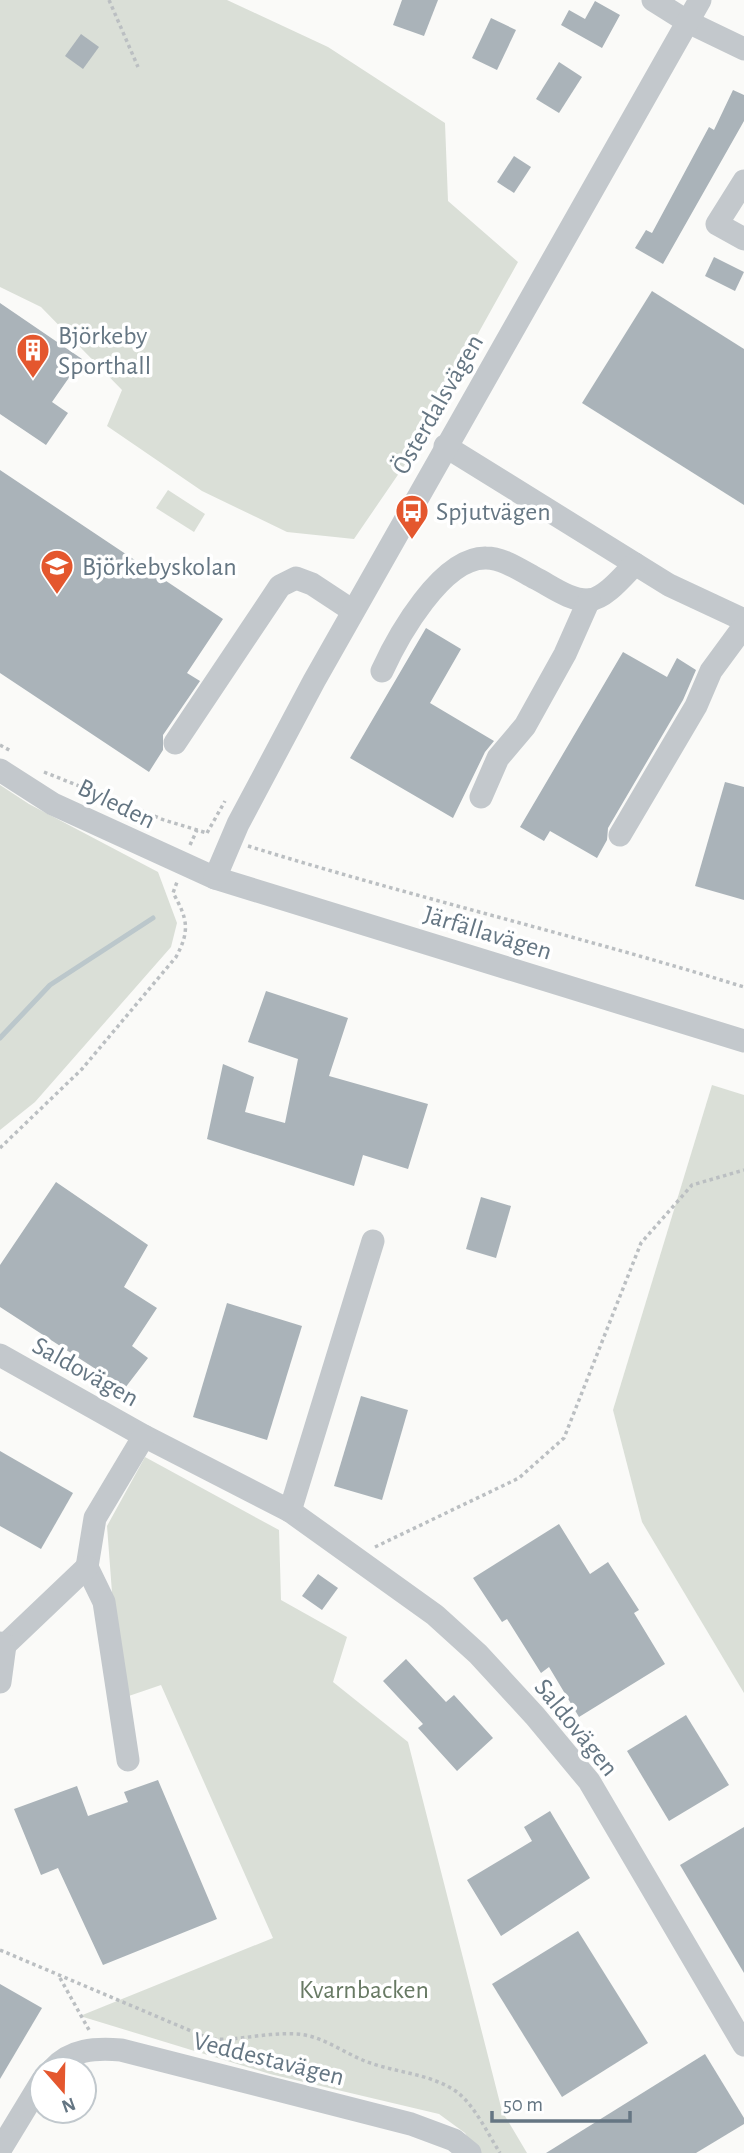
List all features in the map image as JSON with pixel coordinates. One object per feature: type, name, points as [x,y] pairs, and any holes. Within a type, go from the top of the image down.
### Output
[{"type":"street","points":[[653,0],[688,22],[744,49]]},
{"type":"street","name":"Österdalsvägen","points":[[215,878],[231,841],[353,611],[700,0]]},
{"type":"street","points":[[744,181],[717,224],[744,239]]},
{"type":"street","points":[[445,446],[669,585],[744,620]]},
{"type":"street","points":[[382,671],[408,625],[440,582],[459,564],[485,558],[505,561],[560,593],[589,600],[601,596],[635,564]]},
{"type":"street","points":[[175,743],[280,586],[296,578],[312,584],[353,611]]},
{"type":"street","points":[[481,797],[498,758],[525,726],[565,654],[589,600]]},
{"type":"street","points":[[620,835],[696,706],[711,671],[744,626]]},
{"type":"street","name":"Byleden","points":[[0,770],[53,804],[215,878]]},
{"type":"street","name":"Järfällavägen","points":[[215,878],[744,1041]]},
{"type":"street","points":[[290,1511],[373,1241]]},
{"type":"street","name":"Saldovägen","points":[[0,1355],[144,1436],[290,1511],[357,1556],[435,1615],[478,1654],[535,1716],[589,1782],[744,2045]]},
{"type":"street","name":"Saldovägen","points":[[87,1567],[95,1518],[144,1436]]},
{"type":"street","points":[[0,1682],[2,1644],[87,1567],[104,1602],[128,1760]]},
{"type":"street","name":"Veddestavägen","points":[[72,2055],[100,2048],[130,2052],[411,2123],[454,2140],[470,2153]]},
{"type":"street","points":[[0,2150],[28,2104]]},
{"type":"path","points":[[109,0],[138,67]]},
{"type":"path","points":[[0,744],[21,757]]},
{"type":"path","points":[[41,770],[151,815],[231,841],[342,875],[632,952],[744,987]]},
{"type":"path","points":[[0,1148],[82,1069],[176,957],[187,936],[182,908],[173,893],[197,830]]},
{"type":"path","points":[[357,1556],[519,1478],[564,1438],[641,1243],[692,1185],[744,1170]]},
{"type":"path","points":[[0,1950],[58,1977],[210,2039],[230,2041],[275,2033],[300,2034],[326,2042],[366,2062],[443,2085],[458,2093],[472,2109],[500,2153]]},
{"type":"path","points":[[58,1977],[100,2048]]},
{"type":"green space","points":[[0,0],[227,0],[328,47],[445,123],[448,201],[518,262],[406,463],[354,539],[287,532],[202,491],[107,426],[122,390],[41,307],[0,287]]},
{"type":"green space","points":[[168,490],[205,514],[194,532],[156,508]]},
{"type":"green space","points":[[0,785],[29,804],[158,872],[177,923],[171,947],[35,1102],[0,1130]]},
{"type":"green space","points":[[712,1085],[744,1095],[744,1693],[642,1522],[613,1410]]},
{"type":"green space","name":"Kvarnbacken","points":[[145,1457],[279,1530],[281,1600],[347,1637],[333,1682],[408,1742],[502,2111],[527,2153],[477,2153],[465,2133],[439,2114],[270,2074],[80,2016],[273,1938],[161,1685],[120,1699],[107,1526]]},
{"type":"building","points":[[402,0],[438,0],[424,36],[393,25]]},
{"type":"building","points":[[595,1],[620,15],[602,48],[561,25],[569,10],[585,19]]},
{"type":"building","points":[[491,18],[516,30],[497,70],[472,58]]},
{"type":"building","points":[[81,34],[99,47],[83,69],[65,56]]},
{"type":"building","points":[[559,62],[582,77],[559,113],[536,99]]},
{"type":"building","points":[[733,90],[744,95],[744,121],[663,264],[635,248],[646,230],[652,233],[709,127],[714,130]]},
{"type":"building","points":[[514,156],[531,167],[514,193],[497,182]]},
{"type":"building","points":[[714,257],[744,272],[735,291],[705,276]]},
{"type":"building","points":[[652,291],[744,349],[744,505],[582,403]]},
{"type":"building","name":"Björkeby Sporthall","points":[[0,303],[82,359],[52,402],[68,413],[46,445],[0,414]]},
{"type":"building","points":[[0,470],[223,619],[187,673],[200,681],[163,735],[163,750],[149,772],[0,673]]},
{"type":"building","points":[[426,628],[461,649],[430,703],[494,741],[485,752],[453,818],[350,758]]},
{"type":"building","points":[[623,652],[667,677],[677,658],[696,670],[683,700],[608,828],[607,840],[597,858],[550,831],[544,841],[520,827]]},
{"type":"building","points":[[725,782],[744,787],[744,900],[695,886]]},
{"type":"building","points":[[266,991],[348,1018],[329,1076],[428,1104],[408,1169],[363,1155],[354,1186],[207,1139],[223,1064],[254,1077],[245,1112],[285,1123],[298,1059],[248,1042]]},
{"type":"building","points":[[56,1182],[148,1245],[124,1287],[157,1308],[132,1346],[148,1358],[125,1388],[0,1307],[0,1265]]},
{"type":"building","points":[[481,1197],[511,1206],[496,1258],[466,1249]]},
{"type":"building","points":[[227,1303],[302,1326],[267,1440],[193,1417]]},
{"type":"building","points":[[361,1396],[408,1410],[382,1500],[334,1486]]},
{"type":"building","points":[[0,1451],[73,1493],[41,1549],[0,1526]]},
{"type":"building","points":[[559,1524],[590,1574],[608,1562],[639,1610],[634,1613],[665,1664],[579,1717],[549,1667],[541,1673],[507,1619],[502,1622],[473,1578]]},
{"type":"building","points":[[318,1574],[338,1588],[322,1610],[302,1596]]},
{"type":"building","points":[[406,1659],[446,1702],[454,1695],[493,1738],[457,1771],[418,1728],[423,1724],[383,1681]]},
{"type":"building","points":[[686,1715],[729,1785],[669,1821],[627,1751]]},
{"type":"building","points":[[158,1780],[217,1919],[103,1965],[58,1868],[41,1875],[14,1809],[77,1786],[88,1816],[128,1802],[124,1792]]},
{"type":"building","points":[[550,1811],[590,1878],[501,1936],[467,1880],[532,1841],[524,1827]]},
{"type":"building","points":[[744,1827],[744,1973],[680,1865]]},
{"type":"building","points":[[578,1931],[648,2043],[562,2097],[492,1984]]},
{"type":"building","points":[[0,1984],[42,2008],[0,2079]]},
{"type":"building","points":[[705,2054],[744,2118],[744,2124],[696,2153],[546,2153]]},
{"type":"waterway","points":[[0,1038],[50,985],[153,918]]},
{"type":"place","name":"Björkeby Sporthall","points":[[33,380]]},
{"type":"place","name":"Spjutvägen","points":[[412,541]]},
{"type":"place","name":"Björkebyskolan","points":[[57,596]]}]
